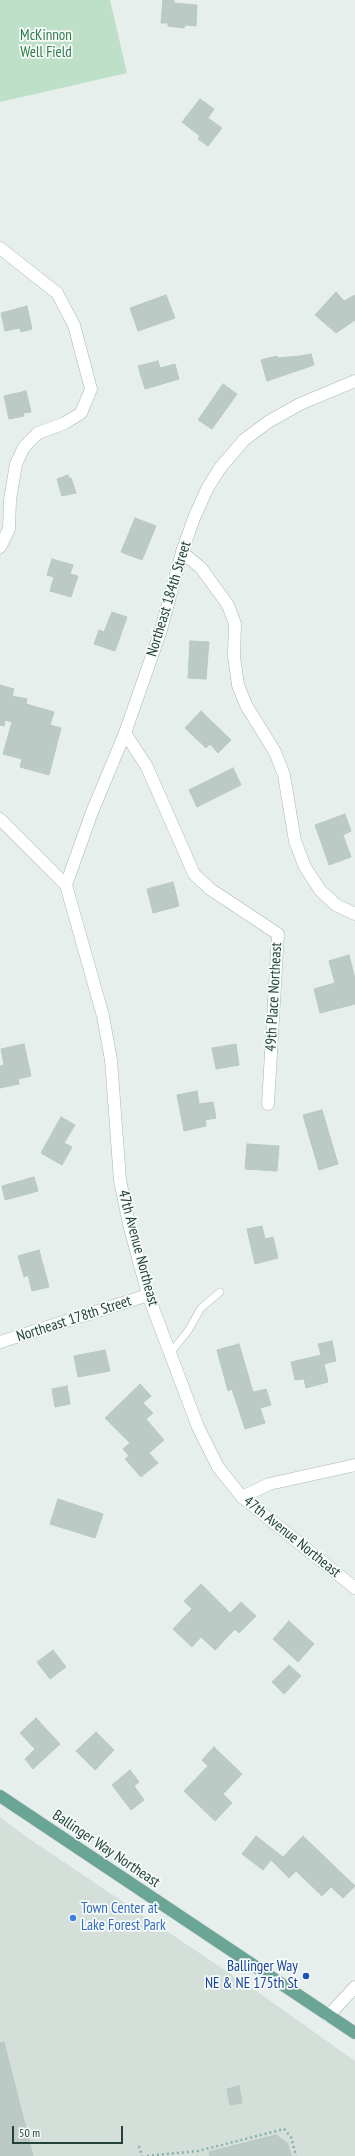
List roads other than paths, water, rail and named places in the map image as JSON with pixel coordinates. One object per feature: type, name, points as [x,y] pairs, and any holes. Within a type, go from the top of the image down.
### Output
[{"type":"main road","name":"Ballinger Way Northeast","points":[[0,1796],[355,2033]]},
{"type":"street","points":[[0,248],[57,293],[74,325],[91,388],[81,413],[65,423],[38,433],[24,447],[16,464],[10,500],[9,529],[0,547]]},
{"type":"street","name":"Northeast 184th Street","points":[[66,885],[92,812],[125,733],[160,633],[182,552],[194,518],[207,489],[220,468],[244,440],[268,422],[300,404],[355,381]]},
{"type":"street","points":[[182,552],[201,568],[228,605],[235,624],[234,656],[238,685],[249,711],[275,752],[284,775],[295,841],[305,867],[320,890],[336,905],[355,914]]},
{"type":"street","name":"49th Place Northeast","points":[[125,733],[147,767],[194,874],[210,889],[278,934],[268,1104]]},
{"type":"street","name":"47th Avenue Northeast","points":[[0,819],[66,885],[103,1016],[111,1060],[120,1180],[129,1224],[148,1295],[198,1427],[218,1467],[242,1497],[355,1588]]},
{"type":"street","name":"Northeast 178th Street","points":[[0,1342],[148,1295]]},
{"type":"street","points":[[242,1497],[269,1484],[355,1465]]},
{"type":"street","points":[[328,2016],[355,1987]]},
{"type":"lane","points":[[170,1353],[188,1331],[201,1308],[220,1292]]},
{"type":"place","name":"Town Center at Lake Forest Park","points":[[73,1918]]},
{"type":"place","name":"Ballinger Way NE & NE 175th St","points":[[306,1976]]},
{"type":"park label","name":"McKinnon Well Field","points":[[46,44]]}]
